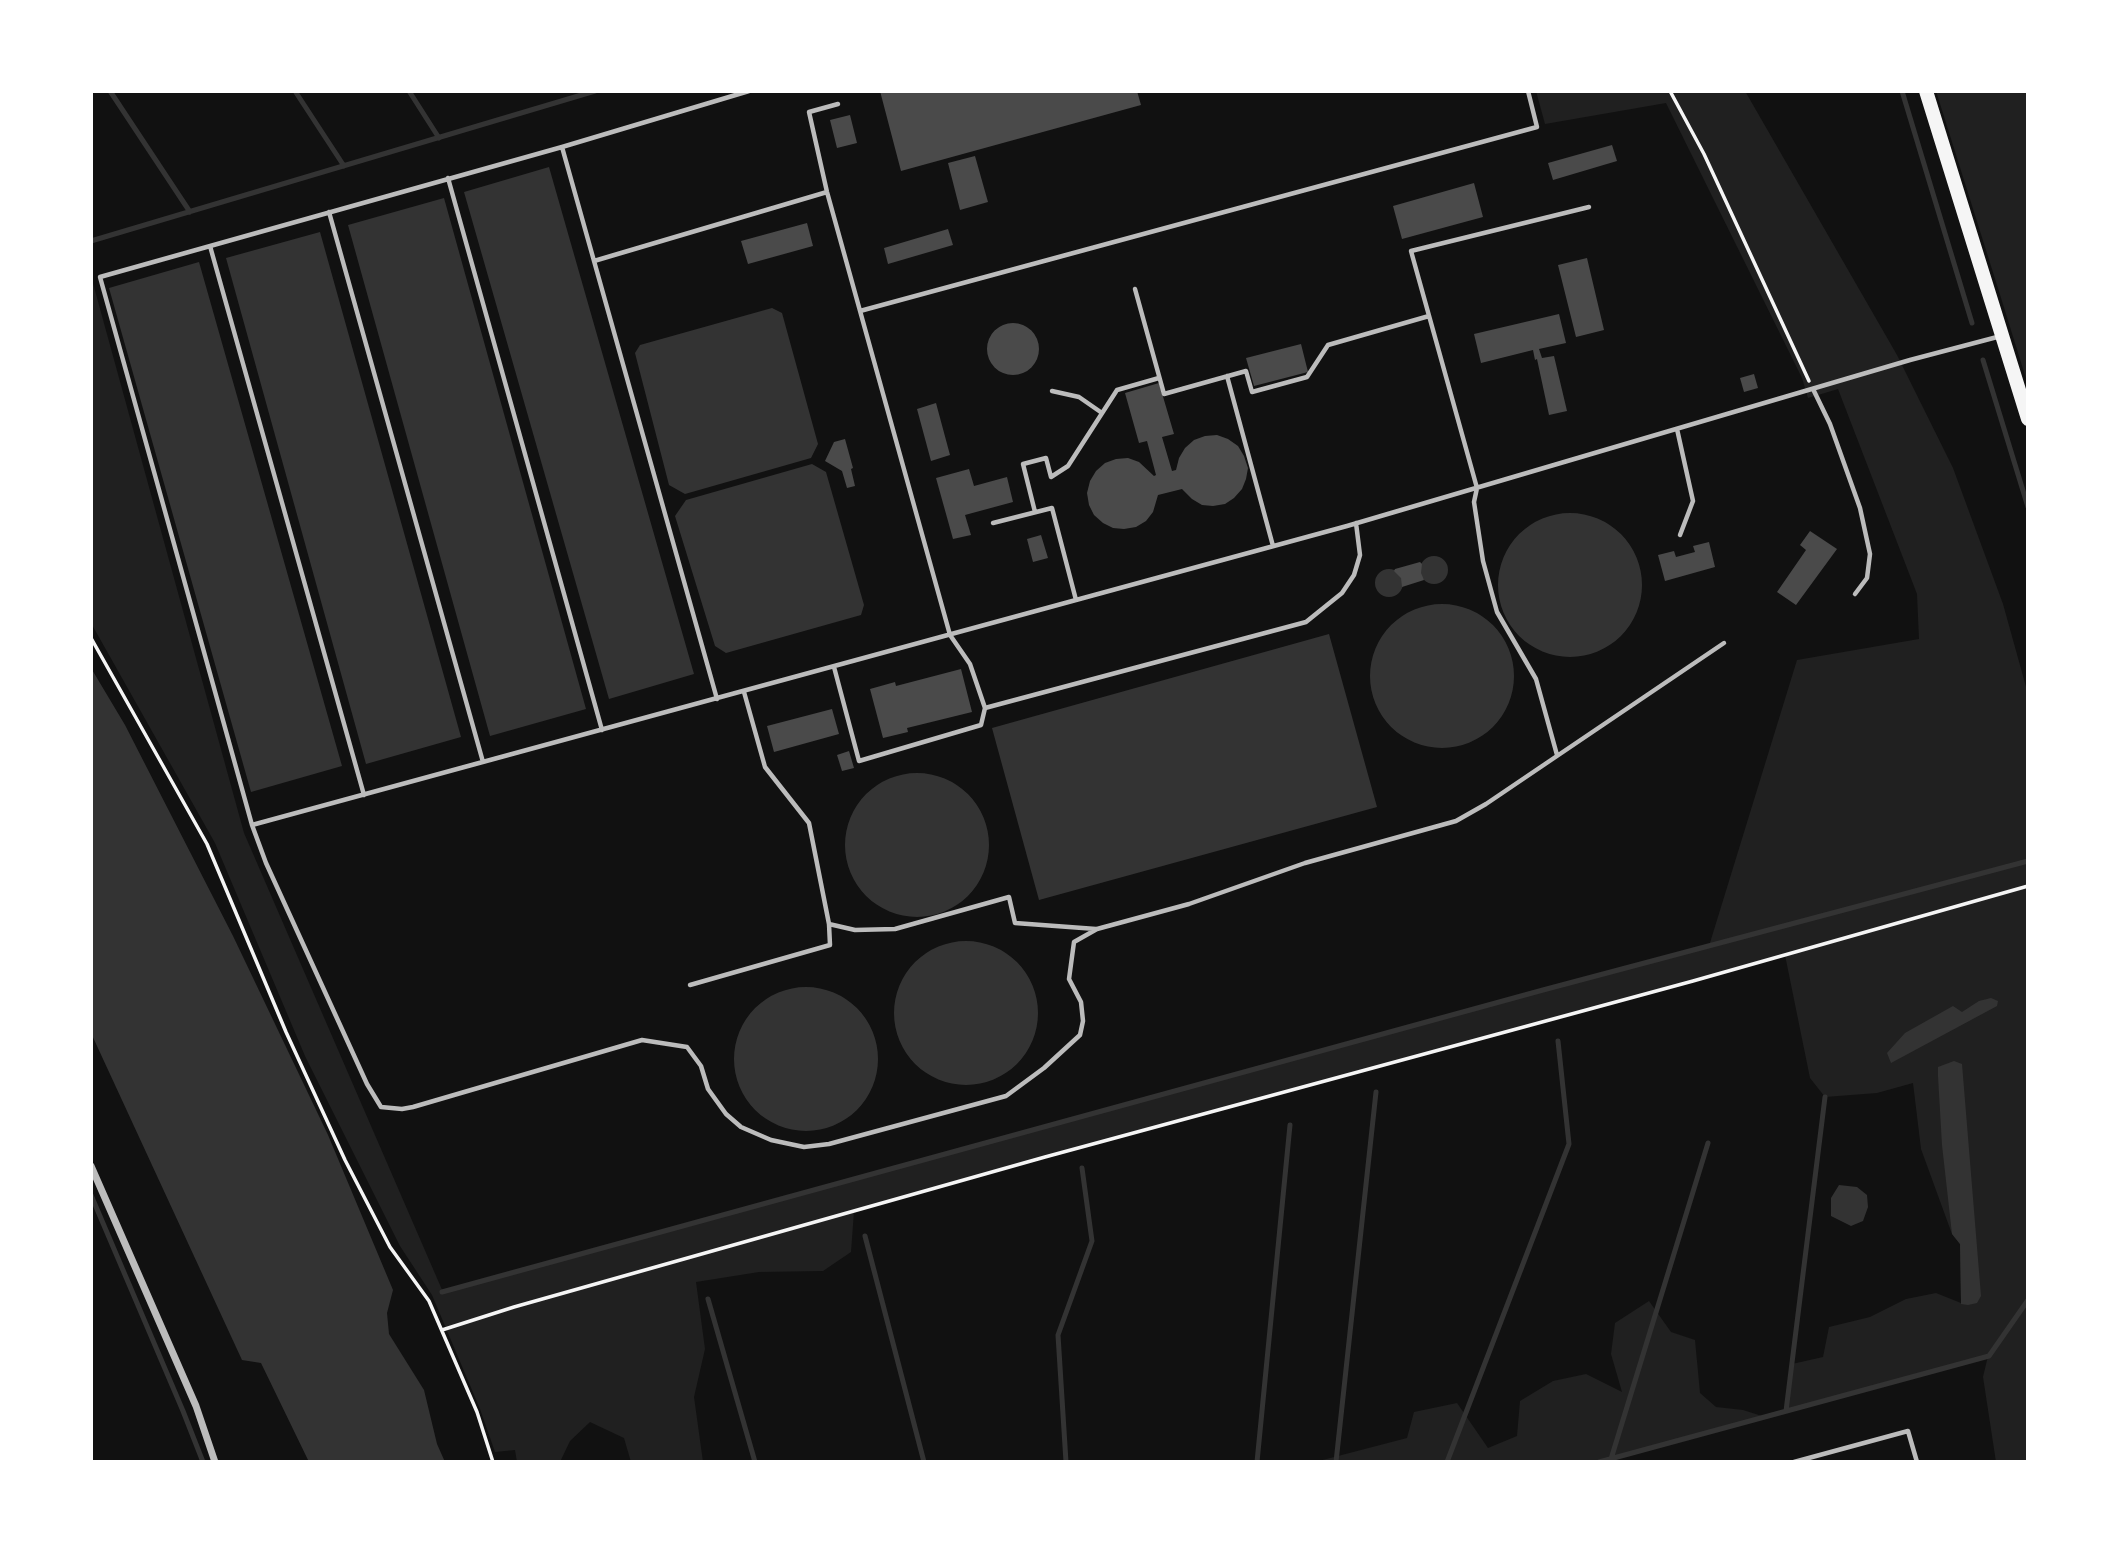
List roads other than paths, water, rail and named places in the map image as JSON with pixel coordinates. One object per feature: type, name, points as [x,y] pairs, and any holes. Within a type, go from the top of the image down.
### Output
[{"type":"main road","points":[[1926,91],[2028,419]]},
{"type":"street","points":[[91,1166],[196,1406],[215,1462]]},
{"type":"lane","points":[[749,91],[562,147],[100,277],[252,825],[271,875],[367,1084],[381,1107],[413,1107],[642,1040],[687,1047],[701,1066],[708,1089],[726,1114],[741,1127],[771,1140],[804,1147],[840,1141],[1006,1096],[1044,1068],[1080,1035],[1083,1021],[1081,1002],[1069,979],[1074,943],[1097,929],[1189,904],[1305,863],[1456,821],[1670,682],[1724,643]]},
{"type":"lane","points":[[860,311],[1537,127],[1528,91]]},
{"type":"lane","points":[[834,667],[859,761],[981,725],[985,708],[970,664],[950,635],[827,192],[809,112],[838,104]]},
{"type":"lane","points":[[562,147],[717,699]]},
{"type":"lane","points":[[448,178],[602,730]]},
{"type":"lane","points":[[594,261],[827,192]]},
{"type":"lane","points":[[1557,755],[1536,679],[1497,612],[1483,561],[1474,502],[1478,488],[1411,251],[1589,207]]},
{"type":"lane","points":[[329,212],[483,762]]},
{"type":"lane","points":[[210,246],[363,795]]},
{"type":"lane","points":[[1135,289],[1164,394],[1246,371],[1252,392],[1307,377],[1328,345],[1429,316]]},
{"type":"lane","points":[[252,825],[1273,547],[2002,336]]},
{"type":"lane","points":[[1227,376],[1273,547]]},
{"type":"lane","points":[[1035,512],[1023,464],[1046,458],[1051,477],[1060,472],[1068,466],[1117,390],[1160,378]]},
{"type":"lane","points":[[1813,389],[1830,424],[1860,508],[1870,554],[1867,578],[1855,594]]},
{"type":"lane","points":[[1052,391],[1079,397],[1102,413]]},
{"type":"lane","points":[[1677,429],[1693,501],[1680,535]]},
{"type":"lane","points":[[993,523],[1052,508],[1076,600]]},
{"type":"lane","points":[[985,708],[1306,622],[1342,593],[1354,575],[1360,555],[1356,523]]},
{"type":"lane","points":[[690,985],[830,945],[829,924],[809,823],[765,767],[744,692]]},
{"type":"lane","points":[[829,924],[855,930],[895,929],[1009,897],[1015,923],[1097,929]]},
{"type":"lane","points":[[1794,1462],[1909,1431],[1917,1462]]},
{"type":"waterway","points":[[110,91],[190,212]]},
{"type":"waterway","points":[[295,91],[344,166]]},
{"type":"waterway","points":[[409,91],[439,138]]},
{"type":"waterway","points":[[91,241],[595,91]]},
{"type":"waterway","points":[[1902,91],[1972,323]]},
{"type":"waterway","points":[[1983,360],[2028,507]]},
{"type":"waterway","points":[[442,1292],[1543,990],[2028,861]]},
{"type":"waterway","points":[[1447,1462],[1569,1144],[1558,1041]]},
{"type":"waterway","points":[[1336,1462],[1376,1092]]},
{"type":"waterway","points":[[1786,1411],[1825,1097]]},
{"type":"waterway","points":[[1257,1462],[1290,1125]]},
{"type":"waterway","points":[[1611,1459],[1708,1143]]},
{"type":"waterway","points":[[1066,1462],[1058,1335],[1092,1241],[1082,1168]]},
{"type":"waterway","points":[[91,1195],[203,1462]]},
{"type":"waterway","points":[[865,1236],[924,1462]]},
{"type":"waterway","points":[[708,1299],[755,1462]]},
{"type":"waterway","points":[[1599,1462],[1989,1356],[2028,1300]]}]
